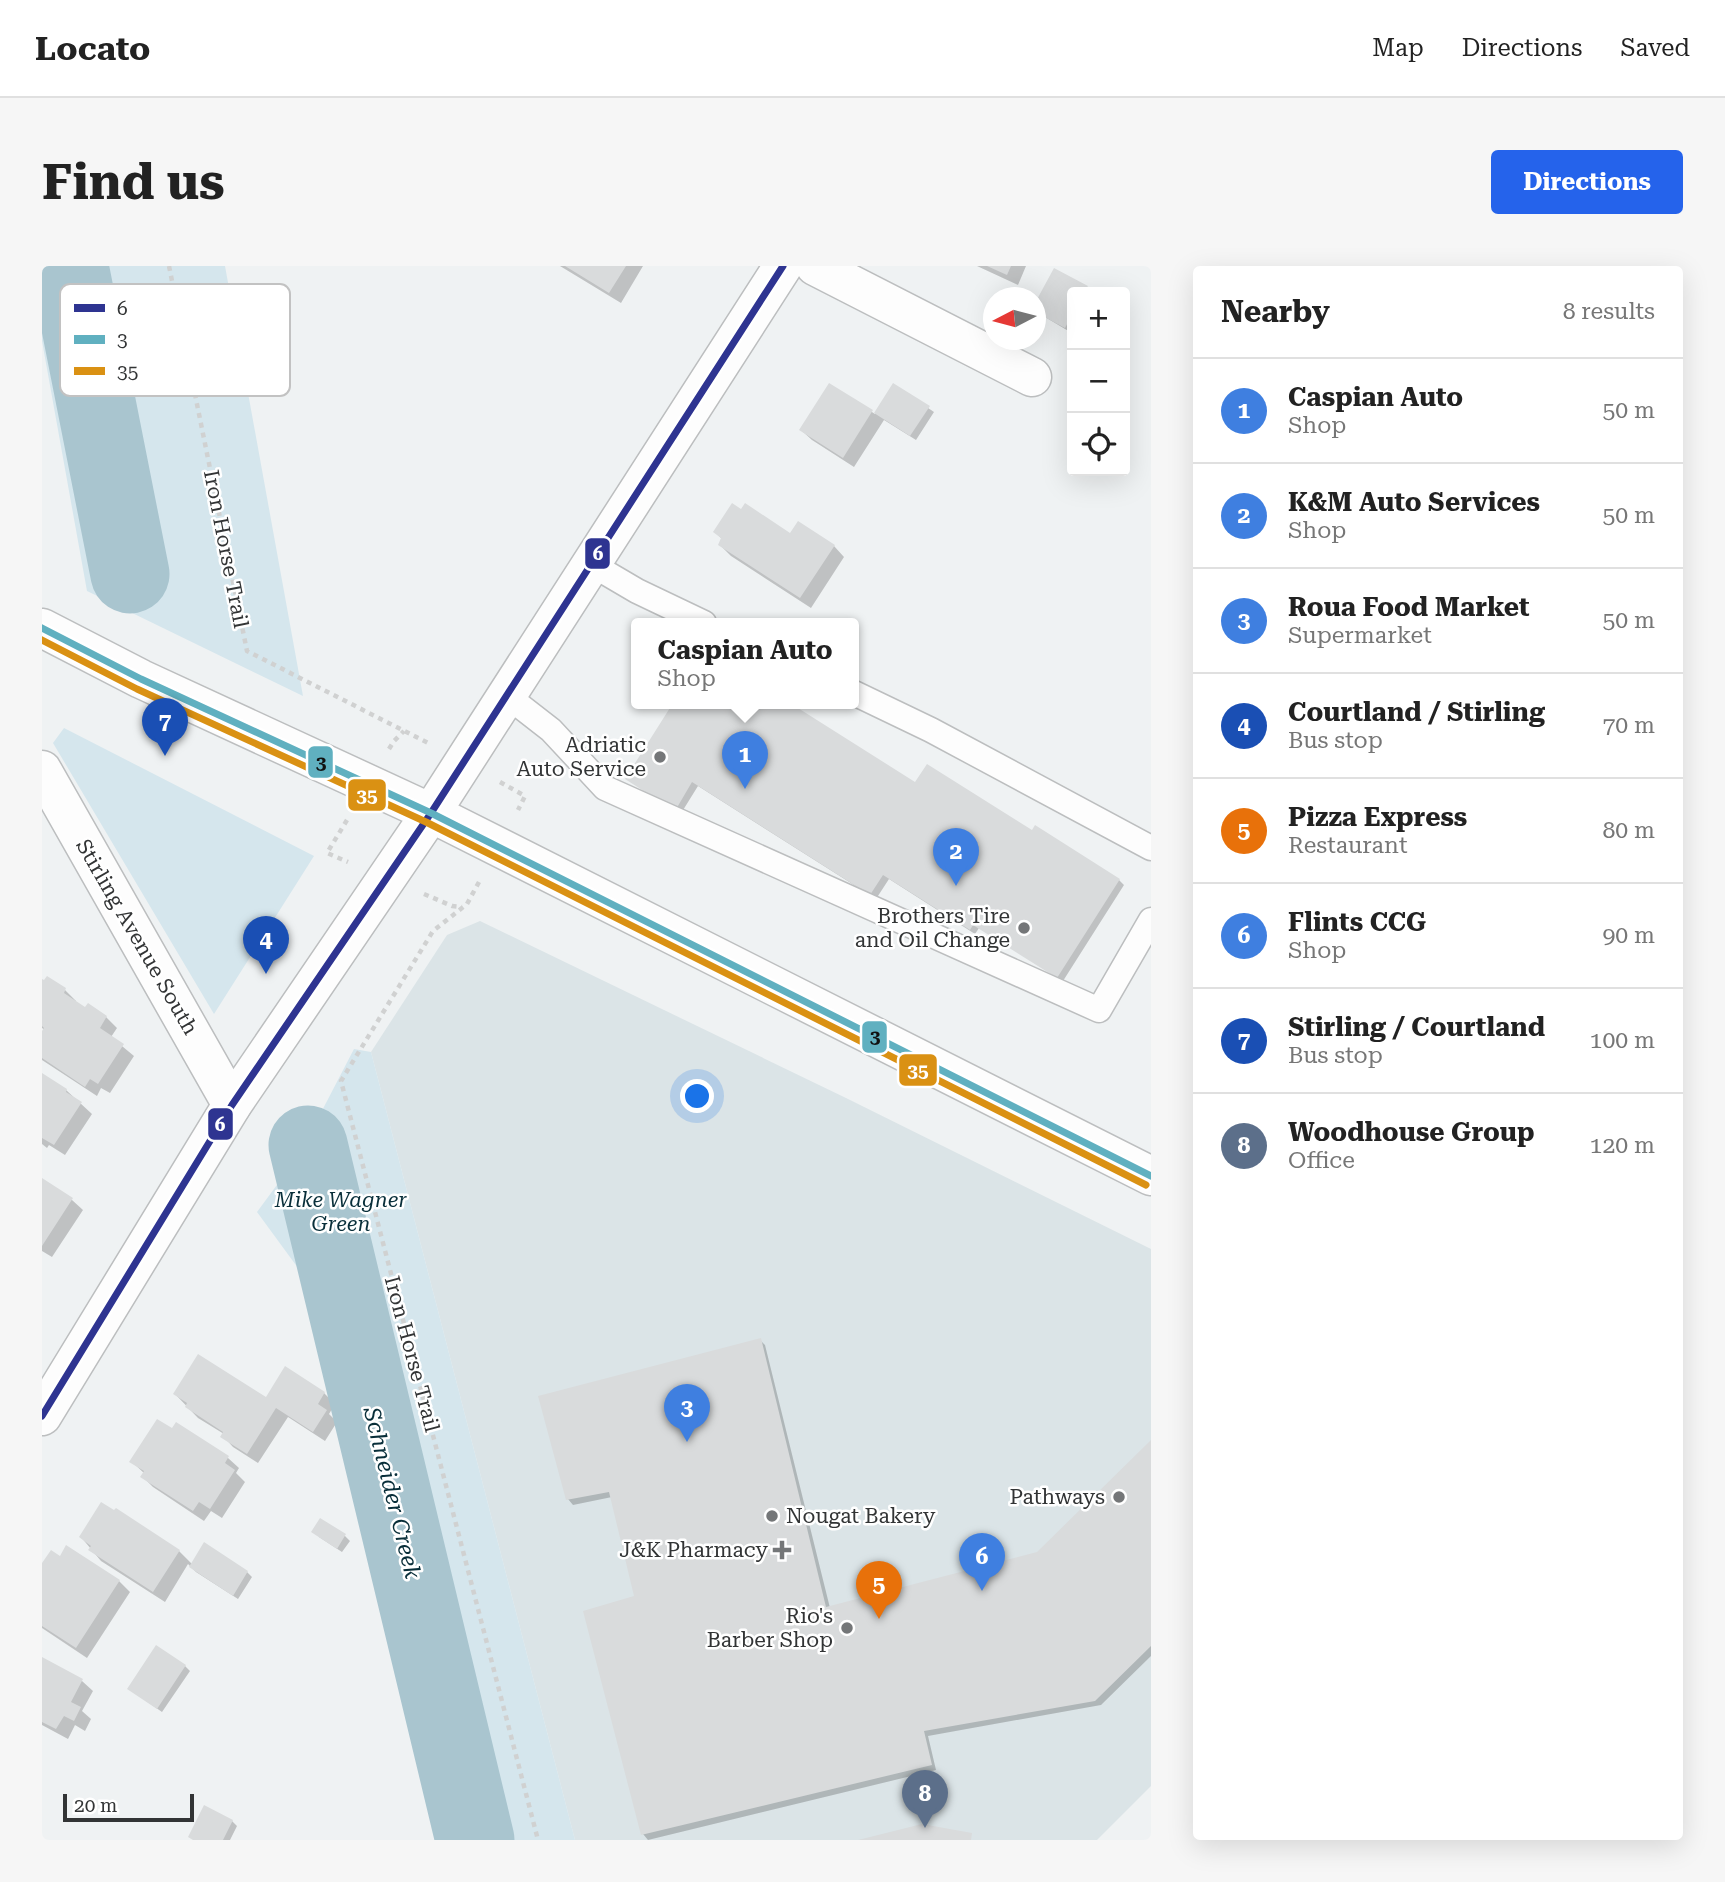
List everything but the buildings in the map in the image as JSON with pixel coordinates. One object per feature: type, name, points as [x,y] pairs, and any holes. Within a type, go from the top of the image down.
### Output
[{"type":"street","points":[[42,1416],[232,1105],[430,813],[783,266]]},
{"type":"street","points":[[815,266],[1032,377]]},
{"type":"street","points":[[42,628],[141,679],[430,813],[1151,1176]]},
{"type":"street","name":"Stirling Avenue South","points":[[42,769],[232,1105]]},
{"type":"lane","points":[[591,564],[637,591],[694,618]]},
{"type":"lane","points":[[506,695],[551,730],[605,788],[1099,1010],[1151,920]]},
{"type":"lane","points":[[859,696],[931,730],[1151,848]]},
{"type":"path","name":"Iron Horse Trail","points":[[169,266],[173,284]]},
{"type":"path","name":"Iron Horse Trail","points":[[195,396],[247,651],[411,734]]},
{"type":"path","points":[[394,741],[404,731]]},
{"type":"path","points":[[511,788],[525,796],[518,810]]},
{"type":"path","points":[[337,858],[327,853],[338,836]]},
{"type":"path","name":"Iron Horse Trail","points":[[452,906],[465,906],[433,931],[341,1081],[538,1840]]},
{"type":"shaded area","points":[[480,921],[1151,1249],[1151,1786],[1097,1840],[575,1840],[371,1052],[447,935]]},
{"type":"green space","points":[[42,266],[225,266],[228,284],[60,284],[60,396],[249,396],[303,696],[87,591],[42,341]]},
{"type":"green space","points":[[64,728],[314,856],[214,1014],[53,743]]},
{"type":"green space","name":"Mike Wagner Green","points":[[354,1049],[371,1052],[575,1840],[438,1840],[298,1268],[257,1212],[299,1155]]},
{"type":"waterway","name":"Schneider Creek","points":[[69,266],[73,284]]},
{"type":"waterway","name":"Schneider Creek","points":[[95,396],[130,574]]},
{"type":"waterway","name":"Schneider Creek","points":[[308,1145],[475,1840]]},
{"type":"transit line","name":"6","points":[[42,1416],[232,1105],[431,813],[783,266]]},
{"type":"transit line","name":"3","points":[[42,628],[141,679],[431,813],[1151,1176]]},
{"type":"transit line","name":"35","points":[[42,640],[137,689],[426,822],[1146,1185]]},
{"type":"place","name":"Stirling / Courtland","points":[[165,756]]},
{"type":"place","name":"Adriatic Auto Service","points":[[660,757]]},
{"type":"place","name":"Caspian Auto","points":[[745,789]]},
{"type":"place","name":"K&M Auto Services","points":[[956,886]]},
{"type":"place","name":"Brothers Tire and Oil Change","points":[[1024,928]]},
{"type":"place","name":"Courtland / Stirling","points":[[266,974]]},
{"type":"place","name":"Roua Food Market","points":[[687,1442]]},
{"type":"place","name":"Pathways","points":[[1119,1497]]},
{"type":"place","name":"Nougat Bakery","points":[[772,1516]]},
{"type":"place","name":"J&K Pharmacy","points":[[782,1550]]},
{"type":"place","name":"Flints CCG","points":[[982,1591]]},
{"type":"place","name":"Pizza Express","points":[[879,1619]]},
{"type":"place","name":"Rio's Barber Shop","points":[[847,1628]]},
{"type":"place","name":"Woodhouse Group","points":[[925,1828]]}]
